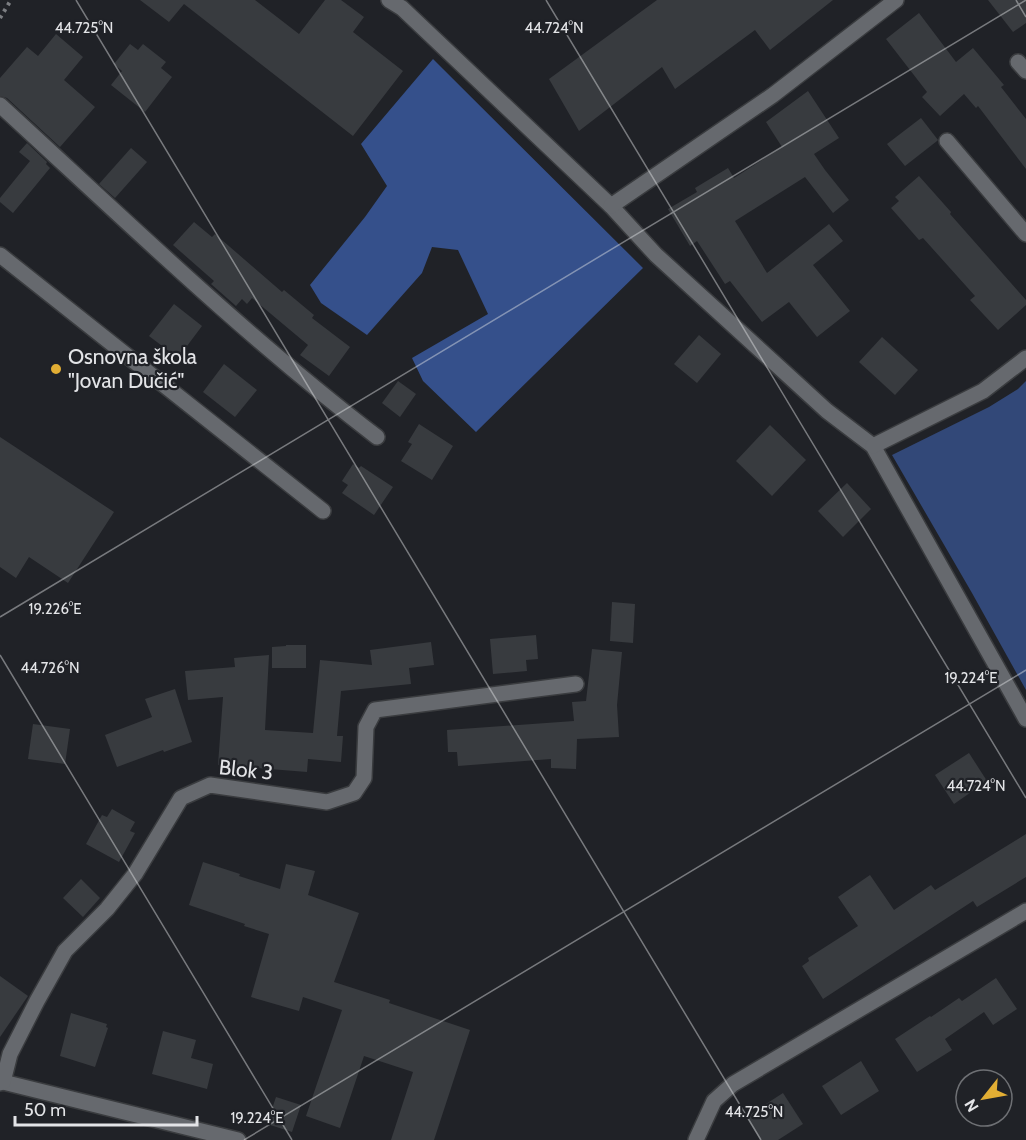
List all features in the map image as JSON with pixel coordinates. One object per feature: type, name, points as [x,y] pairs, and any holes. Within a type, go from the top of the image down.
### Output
[{"type":"street","points":[[389,0],[402,8],[611,206],[656,255],[827,411],[873,446],[1026,719]]},
{"type":"street","points":[[611,206],[773,95],[896,0]]},
{"type":"street","points":[[0,105],[201,289],[325,397],[377,437]]},
{"type":"street","points":[[947,141],[1026,234]]},
{"type":"street","points":[[0,255],[323,511]]},
{"type":"street","points":[[873,446],[983,392],[1026,358]]},
{"type":"street","name":"Blok 3","points":[[238,1140],[2,1082],[10,1054],[65,951],[107,909],[135,874],[181,798],[210,785],[327,802],[354,794],[364,778],[366,727],[375,710],[576,684]]},
{"type":"street","points":[[696,1140],[714,1101],[733,1084],[1026,911]]},
{"type":"path","points":[[0,18],[11,0]]},
{"type":"shaded area","points":[[433,59],[643,268],[476,432],[423,381],[412,358],[488,314],[458,250],[432,247],[422,273],[367,335],[321,303],[310,285],[387,186],[361,144]]},
{"type":"shaded area","points":[[1026,381],[1026,690],[892,455],[989,407],[1018,389]]},
{"type":"building","points":[[140,0],[255,0],[299,34],[325,0],[341,0],[364,17],[353,32],[403,71],[353,136],[184,4],[169,22]]},
{"type":"building","points":[[657,0],[833,0],[770,50],[755,30],[675,89],[662,67],[579,131],[549,79]]},
{"type":"building","points":[[988,0],[1026,0],[1026,23],[1013,32]]},
{"type":"building","points":[[919,13],[956,62],[973,48],[1004,85],[1001,87],[1026,119],[1026,169],[978,106],[976,108],[964,94],[940,116],[922,97],[927,92],[886,39]]},
{"type":"building","points":[[56,34],[83,57],[64,80],[95,107],[60,147],[7,98],[0,96],[0,78],[27,47],[38,56]]},
{"type":"building","points":[[130,44],[138,50],[143,44],[166,62],[161,68],[172,77],[145,112],[111,85],[122,71],[114,64]]},
{"type":"building","points":[[808,91],[839,138],[814,154],[849,200],[833,213],[805,177],[735,221],[767,273],[829,224],[843,241],[813,265],[850,311],[817,337],[789,302],[762,322],[730,281],[725,284],[697,241],[690,246],[668,209],[697,192],[695,188],[728,168],[734,178],[782,147],[766,122]]},
{"type":"building","points":[[921,118],[938,140],[905,166],[887,144]]},
{"type":"building","points":[[27,143],[47,162],[50,168],[13,213],[0,202],[0,198],[30,161],[19,152]]},
{"type":"building","points":[[131,148],[147,162],[115,198],[99,184]]},
{"type":"building","points":[[919,176],[1026,300],[1026,305],[998,330],[970,300],[975,296],[923,238],[919,240],[891,208],[899,201],[895,197]]},
{"type":"building","points":[[194,222],[212,237],[215,234],[282,292],[284,290],[314,315],[312,318],[350,347],[329,376],[300,355],[308,345],[252,298],[247,304],[242,299],[236,306],[211,284],[214,281],[173,245]]},
{"type":"building","points":[[174,304],[202,326],[178,358],[149,336]]},
{"type":"building","points":[[699,335],[721,354],[697,383],[674,364]]},
{"type":"building","points":[[882,337],[918,370],[895,395],[859,362]]},
{"type":"building","points":[[224,364],[257,390],[235,417],[203,392]]},
{"type":"building","points":[[398,381],[416,394],[400,417],[382,403]]},
{"type":"building","points":[[419,424],[453,446],[432,480],[401,461],[412,444],[408,442]]},
{"type":"building","points":[[770,425],[806,460],[772,496],[736,461]]},
{"type":"building","points":[[0,437],[114,512],[68,583],[29,557],[16,578],[0,567]]},
{"type":"building","points":[[353,464],[359,468],[361,466],[393,487],[374,515],[342,493],[348,485],[342,481]]},
{"type":"building","points":[[847,483],[871,509],[843,537],[818,511]]},
{"type":"building","points":[[612,602],[635,604],[633,643],[610,641]]},
{"type":"building","points":[[536,635],[538,659],[526,660],[527,671],[493,674],[490,639]]},
{"type":"building","points":[[431,642],[434,665],[409,668],[411,684],[341,691],[337,736],[343,736],[341,762],[308,759],[307,772],[218,765],[223,697],[188,700],[185,671],[235,667],[234,658],[269,655],[265,730],[313,733],[320,660],[372,665],[370,650]]},
{"type":"building","points":[[306,645],[306,668],[272,668],[272,647]]},
{"type":"building","points":[[592,649],[622,652],[617,705],[619,737],[577,739],[576,769],[551,768],[551,759],[458,766],[457,752],[448,752],[447,730],[574,721],[572,702],[586,701]]},
{"type":"building","points":[[175,689],[192,742],[117,767],[105,735],[152,717],[145,699]]},
{"type":"building","points":[[33,724],[70,729],[65,764],[28,759]]},
{"type":"building","points":[[969,753],[987,781],[954,804],[935,775]]},
{"type":"building","points":[[112,809],[135,822],[130,831],[135,833],[119,862],[86,844],[102,815],[107,817]]},
{"type":"building","points":[[1026,834],[1026,877],[977,907],[973,901],[823,999],[802,966],[809,961],[808,958],[858,926],[838,897],[870,875],[894,910],[931,885],[935,890]]},
{"type":"building","points":[[203,862],[280,889],[286,864],[315,871],[308,895],[359,913],[334,982],[470,1030],[434,1140],[391,1140],[413,1072],[364,1056],[340,1128],[306,1116],[342,1010],[303,997],[299,1011],[251,997],[269,934],[189,905]]},
{"type":"building","points":[[81,879],[100,898],[83,917],[63,898]]},
{"type":"building","points":[[0,976],[28,996],[0,1037]]},
{"type":"building","points":[[996,978],[1017,1009],[993,1025],[984,1012],[945,1039],[952,1050],[917,1072],[895,1039],[959,998],[962,1001]]},
{"type":"building","points":[[71,1013],[107,1024],[108,1028],[95,1067],[60,1056]]},
{"type":"building","points":[[163,1031],[196,1040],[191,1058],[213,1064],[207,1089],[152,1074]]},
{"type":"building","points":[[861,1061],[879,1091],[841,1115],[822,1086]]},
{"type":"building","points":[[783,1093],[803,1124],[778,1140],[760,1140],[746,1117]]},
{"type":"building","points":[[276,1097],[301,1105],[292,1132],[267,1124]]},
{"type":"place","name":"Osnovna škola \"Jovan Dučić\"","points":[[56,369]]}]
